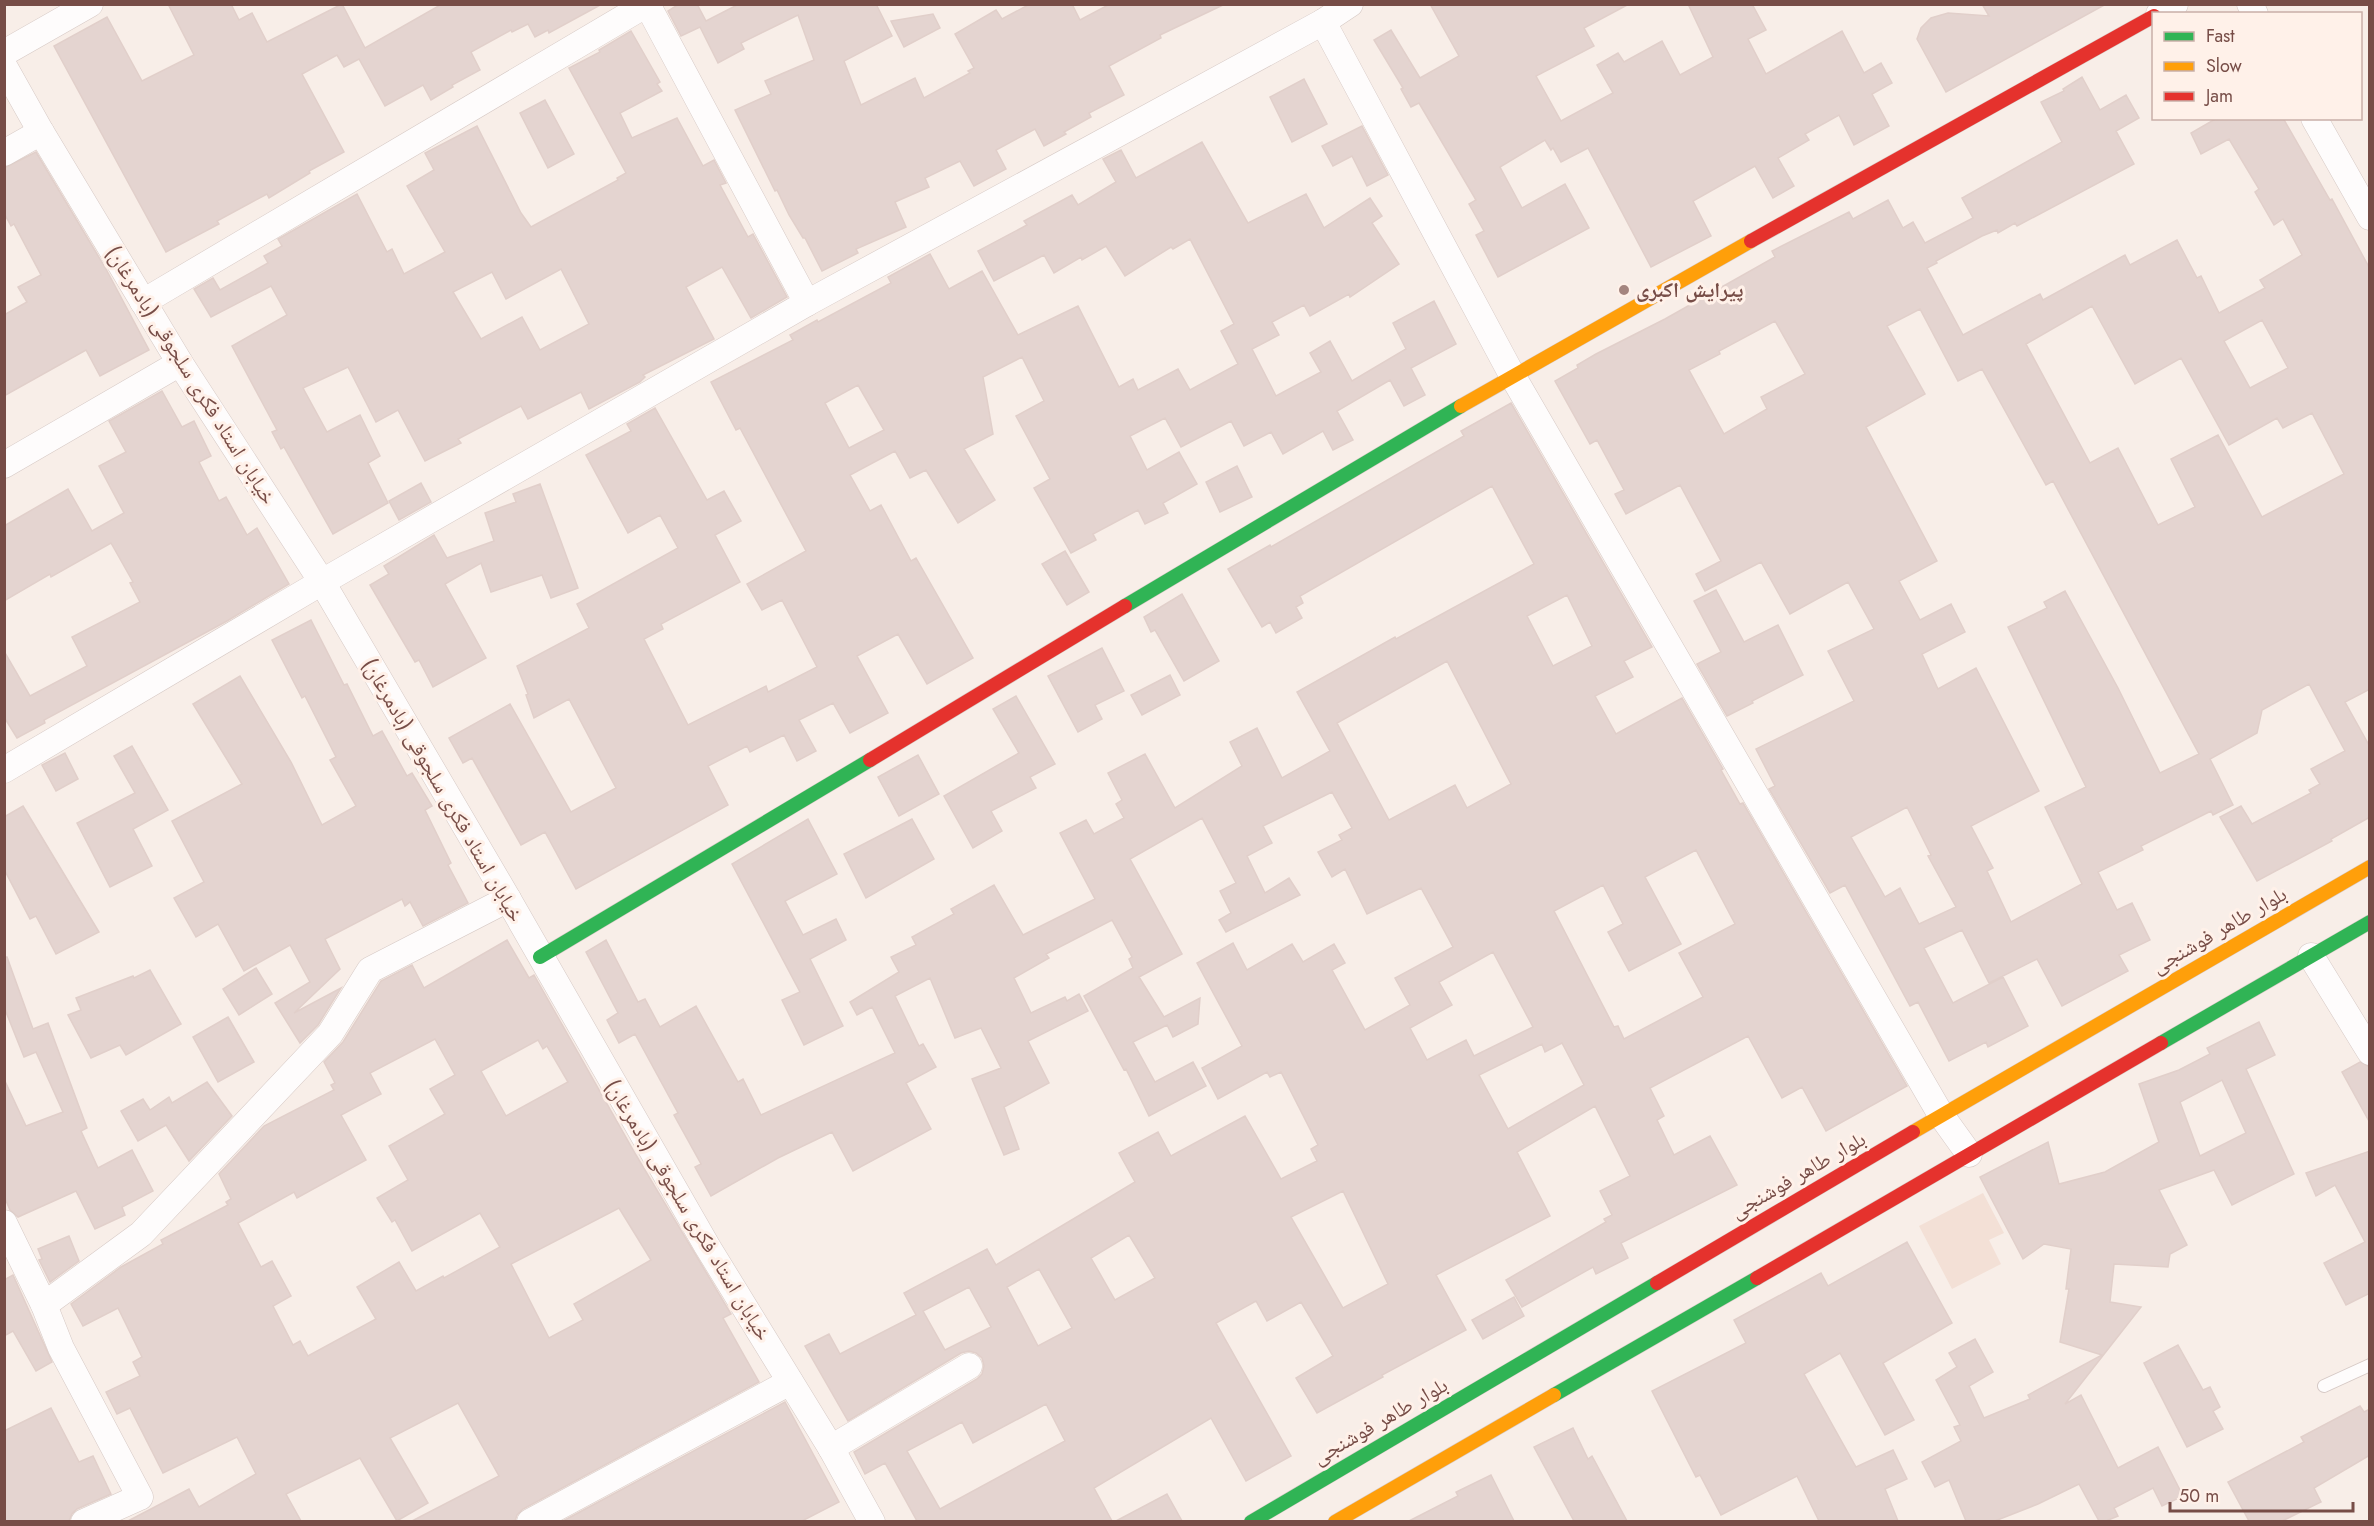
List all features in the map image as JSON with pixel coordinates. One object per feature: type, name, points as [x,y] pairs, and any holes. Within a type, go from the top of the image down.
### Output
[{"type":"street","points":[[4,53],[90,4]]},
{"type":"street","points":[[4,770],[322,582],[807,303],[1323,22],[1350,4]]},
{"type":"street","points":[[2162,12],[2175,4]]},
{"type":"street","points":[[143,302],[647,5],[807,303]]},
{"type":"street","points":[[540,957],[1512,375],[2152,17]]},
{"type":"street","points":[[1323,22],[1512,375],[1941,1115],[1969,1154]]},
{"type":"street","name":"خیابان استاد فکری سلجوقی (بادمرغان)","points":[[4,66],[41,132],[180,363],[322,582],[508,899],[707,1246],[831,1448],[872,1521]]},
{"type":"street","points":[[2315,120],[2370,217]]},
{"type":"street","points":[[4,153],[41,132]]},
{"type":"street","points":[[4,465],[180,363]]},
{"type":"street","name":"بلوار طاهر فوشنجی","points":[[1251,1521],[1941,1115],[2370,867]]},
{"type":"street","points":[[44,1305],[141,1234],[330,1034],[370,970],[508,899]]},
{"type":"street","points":[[1335,1521],[2370,922]]},
{"type":"street","points":[[2311,956],[2370,1052]]},
{"type":"street","points":[[4,1224],[10,1251],[44,1305],[61,1348],[140,1497],[84,1521]]},
{"type":"street","points":[[831,1448],[969,1366]]},
{"type":"street","points":[[530,1521],[790,1382]]},
{"type":"lane","points":[[2324,1386],[2370,1365]]},
{"type":"shaded area","points":[[1983,1193],[2004,1233],[1989,1240],[2001,1264],[1952,1289],[1919,1226]]},
{"type":"building","points":[[168,4],[231,4],[239,20],[252,13],[267,42],[342,4],[365,48],[442,4],[602,4],[549,33],[548,30],[535,37],[528,24],[512,32],[511,30],[471,52],[480,70],[452,85],[453,87],[431,100],[423,85],[385,106],[359,59],[344,67],[337,55],[302,74],[344,152],[309,171],[310,173],[269,198],[267,194],[217,221],[219,224],[166,252],[54,46],[107,17],[142,81],[194,55]]},
{"type":"building","points":[[679,4],[697,4],[706,21],[739,4],[876,4],[892,36],[844,61],[861,105],[915,78],[924,98],[970,73],[968,71],[974,68],[955,34],[996,10],[1002,19],[1030,4],[1072,4],[1080,20],[1110,4],[1225,4],[1160,35],[1161,38],[1109,66],[1124,95],[1089,113],[1091,117],[1064,132],[1066,134],[1044,146],[1035,129],[996,150],[1006,169],[974,186],[960,161],[925,178],[929,187],[895,202],[906,227],[856,249],[858,253],[822,271],[777,190],[775,191],[735,110],[771,94],[765,81],[814,60],[798,15],[741,43],[744,49],[718,63],[700,27],[681,36],[668,11]]},
{"type":"building","points":[[1430,4],[1629,4],[1584,28],[1594,46],[1536,76],[1561,121],[1613,93],[1597,65],[1618,53],[1624,62],[1662,41],[1680,75],[1713,57],[1688,4],[1752,4],[1766,30],[1748,39],[1766,74],[1842,31],[1864,73],[1881,63],[1892,83],[1872,94],[1889,126],[1854,145],[1839,115],[1805,134],[1809,140],[1778,158],[1794,186],[1773,198],[1755,166],[1693,201],[1711,236],[1651,267],[1588,148],[1561,162],[1545,140],[1500,167],[1522,208],[1565,184],[1589,228],[1498,277],[1476,235],[1484,231],[1469,204],[1476,200],[1419,103],[1411,107],[1401,89],[1403,88],[1374,40],[1391,30],[1420,78],[1459,56]]},
{"type":"building","points":[[1982,4],[2106,4],[1946,92],[1917,39],[1921,28],[1931,18],[1948,13],[1989,16]]},
{"type":"building","points":[[933,14],[940,28],[904,47],[891,21]]},
{"type":"building","points":[[631,31],[660,82],[657,84],[662,91],[620,113],[632,138],[677,118],[703,166],[714,160],[726,183],[720,185],[748,237],[753,234],[787,297],[751,318],[722,267],[686,287],[714,339],[643,375],[645,377],[640,382],[589,409],[581,392],[528,419],[521,406],[458,439],[461,443],[425,461],[398,410],[376,422],[348,367],[303,388],[327,432],[360,415],[380,456],[368,463],[388,503],[333,534],[284,447],[281,449],[272,432],[277,430],[232,346],[287,315],[271,286],[211,317],[194,289],[213,278],[220,290],[268,263],[264,256],[282,246],[278,239],[357,194],[387,252],[392,249],[404,274],[445,252],[407,186],[434,170],[425,153],[477,126],[521,213],[531,227],[618,180],[617,178],[626,173],[569,68],[600,52],[599,50]],"holes":[[[561,269],[589,324],[540,350],[522,317],[481,339],[453,292],[492,272],[506,299]]]},
{"type":"building","points":[[2082,77],[2100,110],[2126,95],[2139,118],[2116,131],[2134,164],[2017,226],[2015,223],[1998,233],[1997,230],[1982,236],[1927,268],[1963,335],[2040,294],[2043,300],[2125,255],[2130,265],[2177,240],[2197,278],[2201,276],[2219,313],[2265,288],[2260,280],[2302,255],[2283,219],[2274,225],[2255,192],[2259,189],[2229,139],[2201,154],[2191,133],[2214,120],[2284,120],[2330,200],[2332,199],[2370,269],[2370,689],[2345,702],[2370,747],[2370,817],[2331,839],[2332,841],[2257,881],[2220,817],[2241,806],[2252,824],[2311,793],[2309,790],[2320,784],[2311,769],[2345,751],[2309,684],[2262,710],[2257,733],[2210,759],[2233,805],[2213,815],[2211,811],[2141,846],[2143,850],[2098,872],[2117,910],[2132,903],[2150,940],[2119,955],[2128,971],[2062,1006],[2037,959],[1989,983],[1962,930],[1924,948],[1953,1003],[2003,977],[2028,1026],[1988,1047],[1986,1042],[1949,1061],[1918,1002],[1910,1006],[1845,885],[1830,893],[1769,789],[1775,786],[1756,749],[1854,701],[1828,651],[1874,629],[1848,582],[1790,614],[1761,562],[1705,591],[1696,574],[1721,561],[1680,485],[1626,514],[1615,494],[1624,490],[1597,440],[1590,444],[1555,381],[1596,354],[1665,319],[1775,257],[1772,251],[1849,212],[1853,219],[1888,200],[1903,228],[1913,222],[1925,243],[1973,218],[1962,198],[2062,142],[2041,102],[2064,91],[2063,89]],"holes":[[[2092,306],[2135,384],[2181,358],[2229,445],[2277,418],[2283,428],[2312,413],[2344,474],[2262,517],[2218,435],[2171,459],[2195,507],[2158,525],[2118,448],[2090,463],[2026,344]],[[1920,309],[1958,381],[1982,369],[2046,485],[2053,481],[2199,754],[2160,773],[2118,688],[2065,591],[2044,602],[2047,608],[2008,627],[2086,787],[2045,807],[2082,884],[2011,922],[1987,871],[1993,868],[1971,826],[2039,791],[1976,668],[1938,689],[1922,654],[1965,632],[1951,604],[1920,620],[1899,581],[1937,561],[1866,427],[1925,394],[1887,326]],[[2262,320],[2288,368],[2250,388],[2224,341]],[[1775,321],[1805,374],[1761,397],[1767,409],[1724,434],[1689,370]],[[1907,807],[1931,855],[1928,856],[1956,907],[1919,924],[1900,888],[1885,897],[1851,837]]]},
{"type":"building","points":[[1304,79],[1327,124],[1292,142],[1270,97]]},
{"type":"building","points":[[545,100],[574,154],[548,168],[520,113]]},
{"type":"building","points":[[1362,126],[1388,175],[1367,186],[1352,156],[1333,166],[1322,146]]},
{"type":"building","points":[[1202,142],[1248,223],[1306,194],[1324,228],[1370,198],[1382,216],[1372,223],[1399,264],[1350,297],[1349,294],[1310,316],[1304,305],[1272,322],[1279,335],[1252,349],[1276,396],[1321,372],[1310,353],[1330,341],[1352,381],[1406,349],[1393,323],[1434,301],[1456,344],[1411,368],[1425,395],[1404,406],[1390,380],[1337,411],[1353,440],[1333,450],[1323,431],[1283,454],[1271,432],[1244,446],[1231,421],[1181,447],[1165,418],[1130,436],[1147,470],[1179,452],[1197,484],[1163,503],[1168,513],[1145,524],[1138,510],[1093,534],[1096,540],[1071,553],[1034,488],[1050,479],[1016,416],[1044,401],[1022,357],[983,377],[993,434],[964,449],[995,500],[958,523],[926,470],[910,478],[895,451],[850,475],[870,511],[881,505],[911,561],[916,558],[973,658],[927,684],[898,634],[857,656],[888,713],[850,733],[833,703],[799,720],[816,751],[797,761],[784,735],[750,752],[747,746],[708,766],[728,805],[576,889],[545,832],[521,845],[472,758],[463,763],[449,738],[510,704],[571,812],[616,788],[569,699],[534,718],[517,666],[589,628],[577,604],[678,548],[660,515],[628,533],[586,455],[631,431],[627,424],[655,408],[707,500],[724,491],[741,521],[715,535],[740,582],[661,624],[663,629],[644,639],[688,725],[766,686],[768,692],[817,667],[782,600],[762,610],[747,584],[806,551],[740,428],[736,430],[711,382],[793,340],[790,335],[817,320],[818,322],[891,283],[888,277],[930,254],[949,289],[982,271],[1018,335],[1078,306],[1119,387],[1133,379],[1138,390],[1178,369],[1190,390],[1238,364],[1221,331],[1234,324],[1190,239],[1173,249],[1171,247],[1125,276],[1106,246],[1054,273],[1044,255],[994,281],[978,251],[1027,225],[1024,221],[1072,195],[1078,205],[1116,182],[1103,159],[1121,150],[1136,178]],"holes":[[[858,385],[884,430],[849,448],[825,403]]]},
{"type":"building","points":[[36,152],[106,269],[149,350],[100,376],[86,350],[4,396],[4,315],[27,302],[18,287],[41,275],[14,224],[11,226],[4,213],[4,168]]},
{"type":"building","points":[[162,391],[182,427],[194,421],[211,456],[199,462],[219,501],[226,497],[247,535],[257,528],[289,584],[227,621],[44,720],[45,723],[17,738],[4,717],[4,651],[30,696],[87,666],[72,637],[140,602],[130,583],[133,582],[111,543],[51,577],[50,574],[4,601],[4,526],[68,489],[92,531],[124,513],[99,466],[126,452],[109,421]]},
{"type":"building","points":[[1511,403],[1652,647],[1624,661],[1633,677],[1595,696],[1616,734],[1682,698],[1723,769],[1721,770],[1740,804],[1743,803],[1907,1086],[1826,1131],[1802,1087],[1782,1098],[1748,1036],[1650,1088],[1664,1116],[1657,1120],[1674,1155],[1710,1136],[1737,1185],[1621,1243],[1628,1258],[1596,1274],[1593,1267],[1522,1307],[1506,1280],[1606,1222],[1604,1219],[1612,1215],[1600,1191],[1630,1176],[1595,1106],[1517,1152],[1550,1216],[1436,1275],[1466,1330],[1317,1413],[1296,1378],[1333,1356],[1301,1302],[1267,1321],[1256,1301],[1216,1323],[1291,1456],[1246,1481],[1211,1418],[1094,1488],[1112,1521],[917,1521],[885,1463],[865,1474],[854,1452],[977,1379],[982,1374],[984,1366],[982,1358],[969,1351],[961,1353],[848,1421],[805,1346],[829,1334],[840,1354],[916,1315],[904,1293],[987,1249],[996,1265],[1135,1182],[1119,1153],[1158,1132],[1171,1156],[1245,1116],[1281,1179],[1317,1161],[1311,1149],[1318,1145],[1281,1072],[1270,1077],[1267,1072],[1218,1099],[1202,1068],[1242,1046],[1197,963],[1233,943],[1247,970],[1292,944],[1303,962],[1334,944],[1345,963],[1332,970],[1365,1030],[1410,1005],[1395,978],[1453,947],[1421,888],[1367,914],[1345,869],[1332,877],[1318,852],[1342,840],[1339,835],[1352,828],[1332,792],[1263,826],[1272,843],[1247,856],[1265,893],[1289,878],[1300,895],[1226,932],[1219,920],[1231,913],[1220,891],[1236,883],[1202,818],[1130,859],[1182,954],[1139,977],[1164,1017],[1200,998],[1198,1024],[1173,1037],[1167,1025],[1133,1042],[1155,1082],[1193,1062],[1206,1086],[1149,1116],[1126,1069],[1124,1070],[1084,996],[1133,968],[1129,959],[1132,957],[1112,920],[1046,954],[1049,958],[1014,978],[1031,1013],[1065,997],[1067,1001],[1079,994],[1088,1011],[1028,1041],[1049,1083],[1004,1107],[1019,1149],[1004,1155],[972,1079],[1001,1068],[981,1028],[955,1038],[930,978],[895,996],[919,1046],[923,1044],[936,1067],[906,1083],[931,1129],[853,1171],[832,1132],[778,1158],[711,1196],[695,1167],[701,1164],[674,1115],[678,1113],[635,1034],[619,1043],[607,1020],[618,1013],[586,952],[606,940],[638,1002],[645,999],[660,1027],[696,1006],[738,1082],[743,1079],[761,1115],[895,1053],[872,1007],[857,1015],[850,1002],[899,972],[891,957],[916,945],[912,937],[954,914],[951,909],[994,885],[1023,935],[1095,899],[1060,833],[1086,820],[1094,834],[1124,818],[1116,804],[1122,800],[1108,773],[1145,754],[1175,808],[1242,766],[1230,742],[1257,728],[1282,778],[1330,751],[1297,692],[1395,637],[1396,639],[1534,564],[1492,486],[1300,596],[1303,603],[1296,607],[1302,618],[1276,633],[1270,622],[1262,627],[1228,569],[1270,545],[1271,547],[1464,436],[1461,431]],"holes":[[[1567,595],[1592,646],[1553,666],[1527,616]],[[1447,661],[1511,784],[1467,808],[1455,785],[1389,820],[1337,723]],[[1696,850],[1735,924],[1679,953],[1703,997],[1624,1039],[1618,1026],[1614,1027],[1554,911],[1603,885],[1623,924],[1608,932],[1629,971],[1681,944],[1645,877]],[[1493,952],[1533,1027],[1474,1056],[1466,1040],[1427,1060],[1410,1028],[1452,1005],[1439,982]],[[1562,1043],[1584,1085],[1508,1129],[1479,1075],[1542,1044],[1545,1052]],[[1343,1191],[1388,1284],[1343,1308],[1291,1217]],[[1129,1235],[1155,1278],[1115,1300],[1091,1258]],[[1039,1269],[1072,1328],[1038,1346],[1007,1287]],[[969,1287],[991,1327],[945,1350],[923,1311]],[[1046,1404],[1065,1441],[940,1509],[907,1451],[962,1422],[973,1443]]]},
{"type":"building","points":[[1237,466],[1252,497],[1220,512],[1206,482]]},
{"type":"building","points":[[421,483],[431,502],[399,520],[389,501]]},
{"type":"building","points":[[540,484],[578,588],[551,598],[542,575],[491,592],[481,563],[445,584],[486,658],[433,687],[419,660],[415,662],[370,585],[389,574],[384,566],[434,535],[447,558],[494,541],[485,513],[516,502],[513,494]]},
{"type":"building","points":[[1065,551],[1089,592],[1067,605],[1042,564]]},
{"type":"building","points":[[1716,590],[1744,642],[1778,625],[1803,675],[1727,716],[1697,664],[1721,652],[1694,601]]},
{"type":"building","points":[[1182,594],[1219,661],[1184,681],[1155,630],[1151,632],[1144,617]]},
{"type":"building","points":[[311,620],[373,736],[382,731],[407,776],[412,773],[432,806],[425,810],[451,863],[448,865],[468,903],[423,926],[410,902],[405,906],[402,899],[325,939],[340,969],[294,1013],[341,988],[318,1025],[300,1043],[275,1003],[310,982],[290,945],[244,971],[218,924],[196,937],[174,898],[204,882],[172,821],[242,784],[193,704],[240,676],[291,762],[322,825],[356,806],[330,760],[336,757],[305,696],[302,698],[272,640]]},
{"type":"building","points":[[1102,648],[1124,691],[1095,705],[1102,719],[1078,732],[1048,676]]},
{"type":"building","points":[[1170,675],[1180,695],[1142,715],[1131,695]]},
{"type":"building","points":[[1016,696],[1055,764],[1030,777],[1036,788],[991,811],[1002,831],[973,848],[944,796],[1019,753],[993,709]]},
{"type":"building","points":[[132,746],[168,810],[133,829],[152,866],[110,887],[77,823],[135,793],[114,756]]},
{"type":"building","points":[[65,753],[78,779],[56,791],[42,765]]},
{"type":"building","points":[[918,755],[939,794],[899,816],[878,777]]},
{"type":"building","points":[[23,806],[99,932],[56,954],[36,916],[30,919],[4,869],[4,817]]},
{"type":"building","points":[[808,819],[837,874],[785,901],[803,935],[836,919],[846,940],[810,959],[843,1026],[804,1045],[782,1000],[800,992],[732,864]]},
{"type":"building","points":[[912,819],[934,859],[866,898],[844,854]]},
{"type":"building","points":[[507,940],[529,978],[534,975],[636,1155],[731,1314],[723,1318],[759,1382],[523,1509],[515,1521],[412,1521],[499,1476],[458,1403],[390,1438],[428,1503],[397,1521],[360,1458],[286,1494],[301,1521],[128,1521],[189,1489],[199,1507],[256,1474],[237,1437],[163,1473],[130,1408],[117,1414],[106,1392],[140,1376],[133,1362],[142,1357],[118,1308],[83,1326],[71,1304],[121,1267],[163,1244],[161,1240],[228,1205],[226,1202],[231,1199],[219,1174],[264,1126],[334,1090],[331,1085],[335,1083],[324,1062],[343,1042],[381,981],[412,965],[424,988]],"holes":[[[435,1039],[455,1075],[430,1089],[445,1114],[389,1146],[408,1180],[377,1198],[392,1222],[395,1220],[412,1251],[480,1213],[500,1247],[416,1291],[399,1262],[357,1287],[376,1319],[308,1356],[300,1341],[293,1345],[273,1306],[291,1296],[272,1261],[261,1267],[238,1223],[294,1192],[297,1198],[366,1160],[341,1115],[381,1094],[370,1073]],[[538,1040],[543,1049],[547,1046],[568,1082],[506,1116],[481,1071]],[[619,1208],[651,1260],[574,1304],[583,1320],[549,1338],[511,1264]]]},
{"type":"building","points":[[4,957],[7,957],[33,1029],[48,1023],[87,1128],[81,1131],[98,1168],[132,1150],[153,1191],[122,1207],[125,1215],[95,1229],[76,1191],[18,1217],[10,1210],[4,1196],[4,1079],[26,1126],[63,1112],[36,1052],[24,1057],[4,1007]]},
{"type":"building","points":[[256,968],[272,994],[239,1015],[223,989]]},
{"type":"building","points":[[150,970],[181,1024],[126,1055],[120,1045],[91,1058],[68,1015],[81,1010],[76,998],[133,976],[134,978]]},
{"type":"building","points":[[228,1017],[254,1062],[218,1082],[193,1037]]},
{"type":"building","points":[[2259,1022],[2275,1055],[2246,1069],[2294,1174],[2232,1205],[2214,1170],[2159,1190],[2187,1245],[2170,1254],[2168,1267],[2114,1264],[2110,1302],[2141,1307],[2065,1404],[2081,1395],[2118,1468],[2158,1447],[2183,1496],[2162,1506],[2153,1488],[2114,1508],[2118,1516],[2099,1521],[2079,1484],[1995,1521],[1966,1521],[1949,1480],[1935,1487],[1922,1462],[1961,1441],[1954,1427],[1960,1425],[1936,1380],[1957,1367],[1949,1353],[1975,1339],[1993,1372],[1969,1386],[1984,1418],[2030,1399],[2028,1395],[2102,1355],[2060,1342],[2069,1289],[2066,1289],[2071,1249],[2044,1244],[2023,1259],[1980,1177],[2048,1142],[2059,1184],[2105,1172],[2159,1142],[2139,1084],[2179,1070],[2210,1054],[2207,1048]],"holes":[[[2222,1080],[2246,1133],[2200,1156],[2180,1102]]]},
{"type":"building","points":[[2360,1062],[2370,1067],[2370,1123],[2342,1072]]},
{"type":"building","points":[[207,1082],[232,1116],[189,1161],[166,1125],[138,1141],[121,1111],[143,1099],[150,1110],[169,1097],[172,1103]]},
{"type":"building","points":[[2370,1151],[2370,1293],[2346,1305],[2324,1263],[2365,1242],[2335,1185],[2316,1196],[2306,1173]]},
{"type":"building","points":[[69,1236],[79,1261],[50,1282],[39,1260],[42,1259],[38,1249]]},
{"type":"building","points":[[1907,1242],[1952,1323],[1883,1363],[1914,1420],[1885,1435],[1840,1353],[1804,1374],[1856,1467],[1893,1450],[1907,1479],[1885,1489],[1898,1521],[1819,1521],[1797,1476],[1721,1515],[1700,1475],[1696,1477],[1652,1391],[1746,1343],[1734,1320],[1821,1273],[1828,1286]]},
{"type":"building","points":[[13,1275],[52,1362],[36,1371],[13,1331],[4,1336],[4,1280]]},
{"type":"building","points":[[1514,1297],[1524,1316],[1483,1339],[1472,1320]]},
{"type":"building","points":[[2178,1345],[2203,1390],[2210,1387],[2220,1407],[2213,1411],[2223,1429],[2187,1447],[2144,1363]]},
{"type":"building","points":[[785,1402],[839,1502],[802,1521],[563,1521]]},
{"type":"building","points":[[2360,1406],[2364,1412],[2370,1409],[2370,1455],[2314,1488],[2321,1502],[2282,1521],[2249,1521],[2228,1482],[2304,1442],[2301,1437]]},
{"type":"building","points":[[51,1408],[79,1462],[93,1456],[111,1494],[77,1509],[69,1521],[4,1521],[4,1431]]},
{"type":"building","points":[[1573,1428],[1588,1459],[1592,1456],[1627,1521],[1574,1521],[1534,1447]]},
{"type":"building","points":[[1491,1475],[1514,1521],[1409,1521],[1458,1496],[1456,1492]]},
{"type":"building","points":[[1167,1494],[1182,1521],[1116,1521]]},
{"type":"traffic: fast","points":[[1125,606],[1461,406]]},
{"type":"traffic: fast","points":[[540,957],[870,760]]},
{"type":"traffic: fast","points":[[2161,1043],[2370,922]]},
{"type":"traffic: fast","points":[[1554,1395],[1757,1278]]},
{"type":"traffic: fast","points":[[1251,1522],[1657,1283]]},
{"type":"traffic: slow","points":[[1461,406],[1751,241]]},
{"type":"traffic: slow","points":[[1913,1132],[2370,867]]},
{"type":"traffic: slow","points":[[1335,1522],[1554,1395]]},
{"type":"traffic: jam","points":[[1751,241],[2152,17]]},
{"type":"traffic: jam","points":[[870,760],[1125,606]]},
{"type":"traffic: jam","points":[[1757,1278],[2161,1043]]},
{"type":"traffic: jam","points":[[1657,1283],[1913,1132]]},
{"type":"place","name":"پیرایش اکبری","points":[[1624,290]]}]
